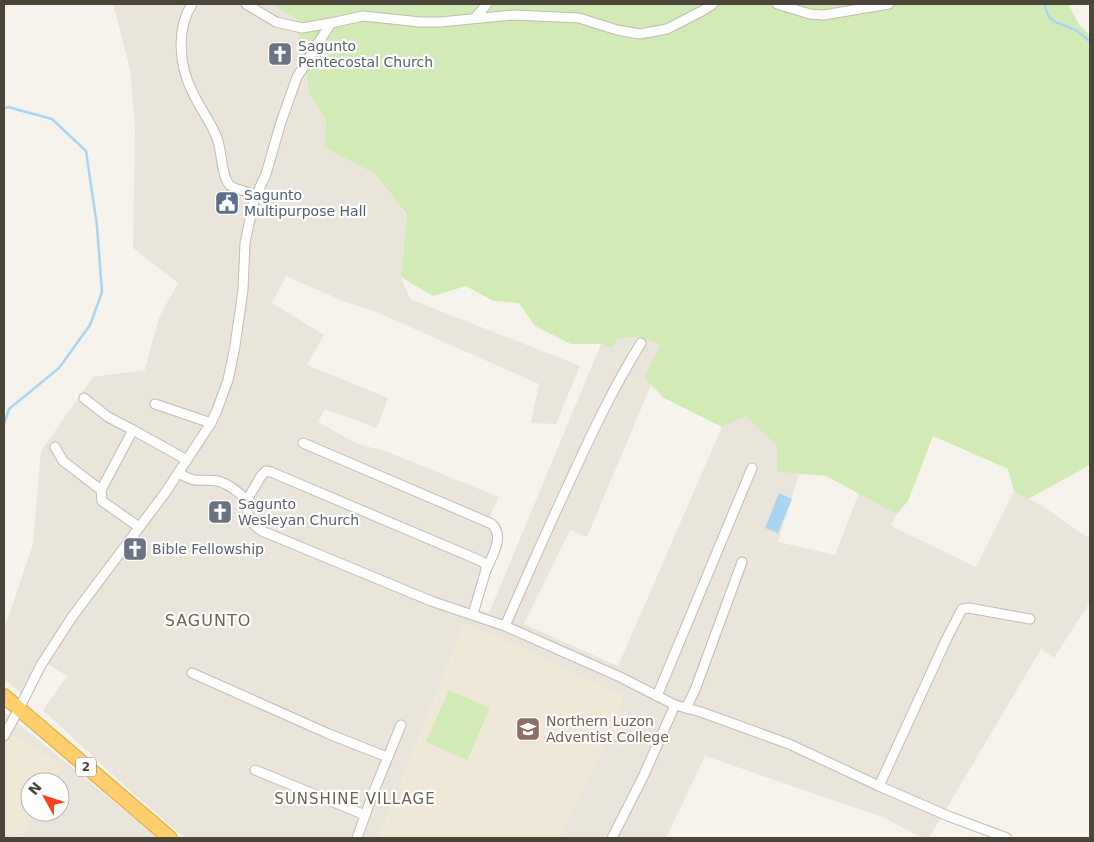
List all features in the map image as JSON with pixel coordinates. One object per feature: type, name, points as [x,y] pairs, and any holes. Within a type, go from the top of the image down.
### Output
[{"type":"highway","name":"2","points":[[4,696],[170,838]]},
{"type":"street","points":[[192,4],[184,22],[181,45],[182,63],[189,84],[217,138],[227,181],[232,187],[253,194],[254,200]]},
{"type":"street","points":[[246,4],[280,24],[307,28],[363,16],[430,22],[514,15],[579,18],[617,30],[640,34],[667,29],[712,4]]},
{"type":"street","points":[[475,18],[487,4]]},
{"type":"street","points":[[777,4],[810,14],[824,15],[889,4]]},
{"type":"street","points":[[4,736],[41,665],[72,617],[188,460],[211,423],[224,396],[232,361],[242,290],[245,243],[254,200],[266,174],[297,76],[331,23]]},
{"type":"street","points":[[505,626],[594,429],[640,343]]},
{"type":"street","points":[[84,398],[108,417],[188,460]]},
{"type":"street","points":[[156,404],[211,423]]},
{"type":"street","points":[[133,430],[101,490],[102,501],[139,526]]},
{"type":"street","points":[[303,443],[492,524],[495,527],[498,543],[486,570],[473,614]]},
{"type":"street","points":[[55,447],[63,460],[101,490]]},
{"type":"street","points":[[658,696],[752,468]]},
{"type":"street","points":[[486,570],[486,565],[481,561],[271,472],[266,471],[261,476],[247,500],[248,518],[250,522],[262,531],[412,594],[505,626],[620,677],[675,705],[789,744],[948,816],[1008,838]]},
{"type":"street","points":[[179,473],[191,480],[219,482],[233,488],[247,500]]},
{"type":"street","points":[[686,708],[695,690],[742,562]]},
{"type":"street","points":[[879,786],[946,638],[962,609],[969,608],[1030,619]]},
{"type":"street","points":[[192,673],[329,734],[388,757]]},
{"type":"street","points":[[612,838],[643,778],[675,705]]},
{"type":"street","points":[[357,838],[364,815],[401,725]]},
{"type":"street","points":[[255,770],[364,815]]},
{"type":"shaded area","points":[[113,4],[271,4],[295,18],[310,94],[326,121],[324,147],[375,174],[407,216],[401,277],[410,299],[580,366],[556,424],[531,423],[539,384],[374,311],[343,301],[286,276],[272,303],[324,335],[307,365],[388,398],[377,428],[325,409],[318,422],[357,444],[385,451],[499,497],[490,515],[501,535],[477,609],[489,613],[601,344],[612,348],[618,338],[638,337],[662,344],[644,378],[651,385],[587,537],[570,530],[524,624],[618,666],[722,427],[746,415],[777,446],[777,472],[799,474],[778,542],[835,555],[859,493],[897,514],[891,526],[976,567],[1014,491],[1041,505],[1090,539],[1090,602],[1054,658],[1041,649],[929,838],[922,838],[885,818],[705,756],[666,838],[559,838],[607,740],[623,696],[465,623],[379,838],[185,838],[125,786],[43,710],[67,676],[46,663],[29,700],[4,679],[4,630],[33,544],[41,451],[93,377],[145,370],[159,317],[178,283],[133,248],[135,127],[130,69]]},
{"type":"shaded area","name":"Northern Luzon Adventist College","points":[[465,623],[623,696],[618,709],[638,718],[623,748],[607,740],[559,838],[379,838]]},
{"type":"shaded area","points":[[4,712],[158,838],[4,838]]},
{"type":"shaded area","points":[[9,732],[63,766],[60,772],[20,772],[20,822],[30,822],[20,838],[4,838],[4,741]]},
{"type":"green space","points":[[271,4],[1068,4],[1080,26],[1090,35],[1090,465],[1028,499],[1014,491],[1008,469],[933,436],[908,501],[897,514],[826,476],[777,472],[777,446],[746,416],[722,427],[664,398],[644,378],[661,344],[638,337],[618,338],[612,348],[601,344],[571,344],[535,326],[519,303],[493,301],[466,286],[433,296],[401,277],[407,215],[375,174],[324,147],[326,121],[310,94],[295,18]]},
{"type":"green space","points":[[449,690],[490,708],[467,760],[426,742]]},
{"type":"water","points":[[779,493],[792,499],[778,533],[765,528]]},
{"type":"waterway","points":[[1045,4],[1046,11],[1052,20],[1077,31],[1090,42]]},
{"type":"waterway","points":[[4,109],[8,107],[52,119],[86,151],[97,226],[102,292],[90,325],[59,368],[9,409],[4,424]]},
{"type":"place","name":"Sagunto Pentecostal Church","points":[[280,54]]},
{"type":"place","name":"Sagunto Multipurpose Hall","points":[[227,203]]},
{"type":"place","name":"Sagunto Wesleyan Church","points":[[220,512]]},
{"type":"place","name":"Bible Fellowship","points":[[135,549]]},
{"type":"place","name":"Northern Luzon Adventist College","points":[[528,729]]},
{"type":"district","name":"SAGUNTO","points":[[208,620]]},
{"type":"district","name":"SUNSHINE VILLAGE","points":[[355,799]]}]
